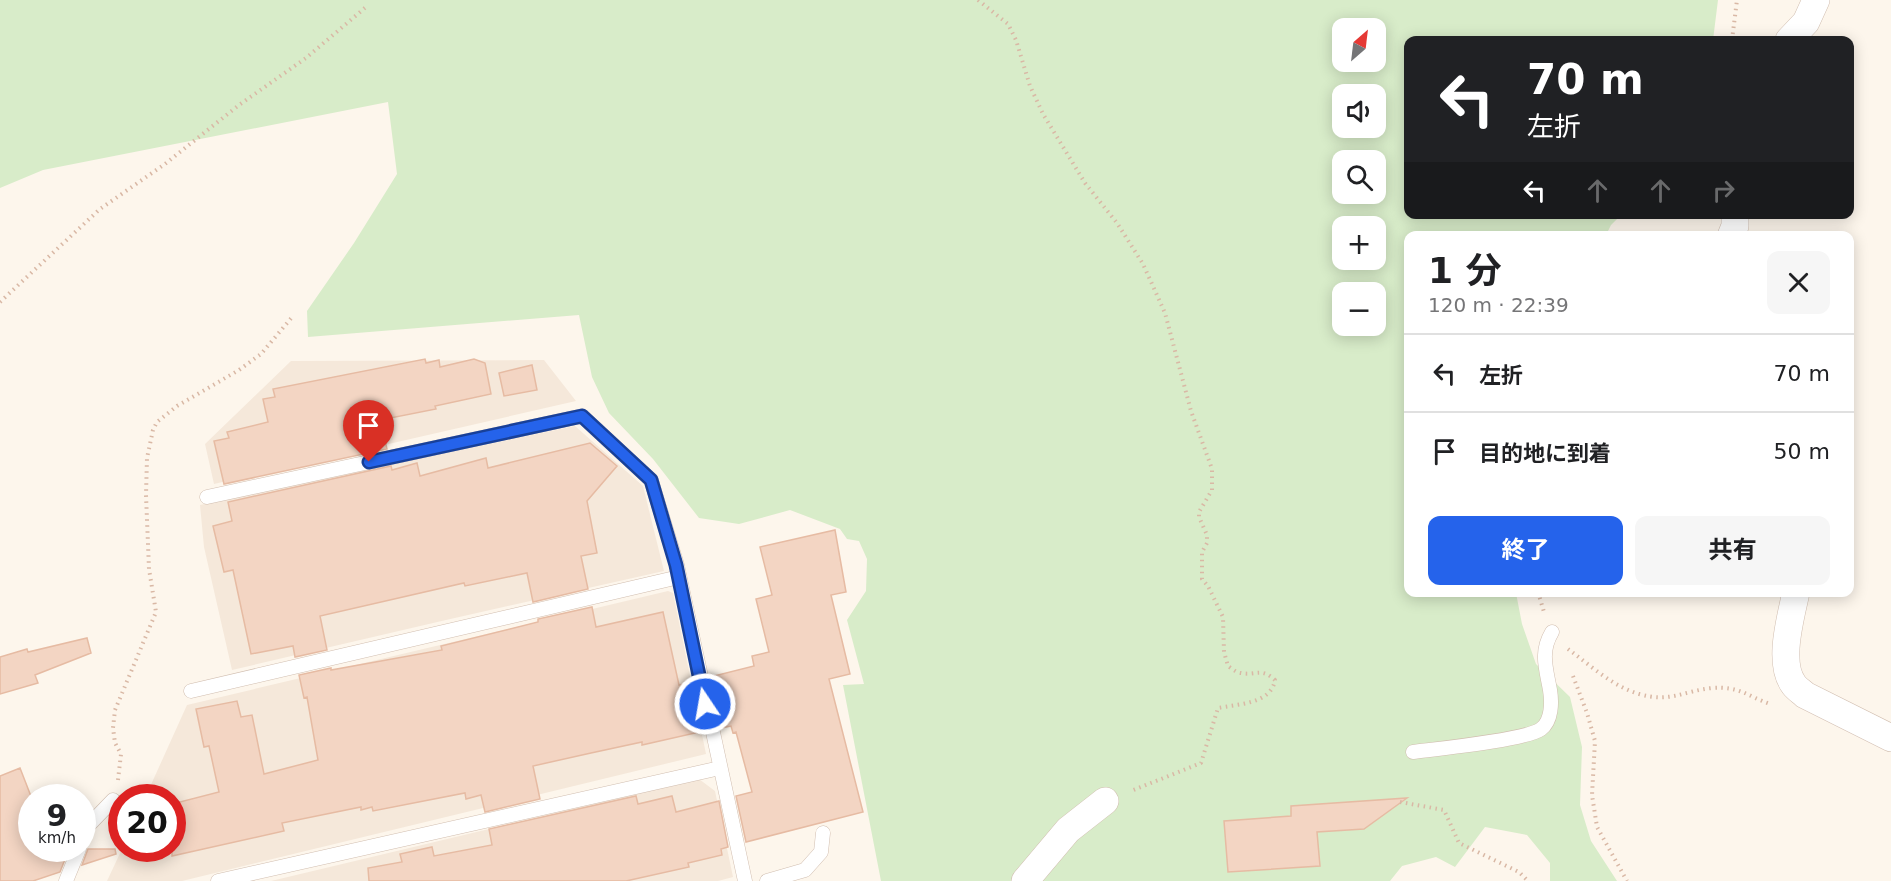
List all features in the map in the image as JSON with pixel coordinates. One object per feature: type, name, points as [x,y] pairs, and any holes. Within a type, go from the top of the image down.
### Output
[{"type":"street","points":[[1793,36],[1806,22],[1816,0]]},
{"type":"street","points":[[1795,597],[1788,628],[1786,665],[1794,684],[1805,694],[1891,738]]},
{"type":"street","points":[[1025,881],[1068,830],[1105,801]]},
{"type":"lane","points":[[207,497],[582,416],[651,480],[679,578],[745,881]]},
{"type":"lane","points":[[191,691],[679,578]]},
{"type":"lane","points":[[1413,752],[1508,738],[1541,729],[1547,721],[1550,709],[1551,698],[1545,654],[1546,643],[1552,632]]},
{"type":"lane","points":[[218,881],[720,768]]},
{"type":"lane","points":[[96,818],[108,805]]},
{"type":"lane","points":[[767,881],[805,870],[821,852],[823,834]]},
{"type":"lane","points":[[66,881],[74,862]]},
{"type":"path","points":[[978,0],[1008,24],[1016,40],[1030,86],[1043,114],[1085,183],[1117,223],[1143,264],[1165,312],[1198,433],[1212,469],[1212,490],[1198,517],[1208,535],[1202,552],[1202,579],[1208,586],[1223,617],[1224,652],[1228,666],[1241,674],[1256,672],[1268,674],[1275,680],[1274,687],[1258,701],[1218,708],[1201,763],[1105,801]]},
{"type":"path","points":[[1732,36],[1737,0]]},
{"type":"path","points":[[0,302],[100,208],[165,164],[239,105],[306,58],[366,7]]},
{"type":"path","points":[[117,784],[121,754],[115,743],[113,728],[115,710],[156,612],[150,569],[146,495],[147,458],[153,430],[157,422],[177,406],[239,370],[261,354],[293,316]]},
{"type":"path","points":[[1539,597],[1557,642],[1614,683],[1639,694],[1667,699],[1713,688],[1742,690],[1767,704],[1786,707],[1805,694]]},
{"type":"path","points":[[1572,674],[1595,741],[1592,795],[1597,827],[1627,881]]},
{"type":"path","points":[[1400,802],[1444,810],[1459,843],[1519,872],[1528,881]]},
{"type":"shaded area","points":[[544,360],[576,401],[214,484],[205,444],[291,361]]},
{"type":"shaded area","points":[[575,426],[643,486],[664,571],[232,670],[204,547],[200,505]]},
{"type":"shaded area","points":[[668,591],[673,593],[706,754],[182,881],[107,881],[116,862],[186,862],[186,784],[151,784],[187,705]]},
{"type":"shaded area","points":[[699,779],[715,791],[733,877],[718,881],[271,881]]},
{"type":"green space","points":[[0,0],[1718,0],[1714,36],[1404,36],[1404,219],[1617,219],[1608,231],[1404,231],[1404,597],[1517,597],[1522,624],[1536,664],[1570,697],[1582,747],[1580,805],[1591,841],[1617,881],[1550,881],[1550,863],[1527,835],[1485,827],[1455,867],[1436,857],[1402,866],[1390,881],[881,881],[843,685],[864,684],[847,620],[866,591],[867,559],[859,541],[847,539],[840,529],[790,510],[739,524],[699,518],[653,459],[609,413],[592,377],[579,315],[308,337],[307,311],[354,243],[397,174],[388,102],[43,170],[0,188]]},
{"type":"building","points":[[425,359],[426,363],[439,360],[440,367],[474,359],[485,363],[491,394],[435,406],[436,409],[380,420],[387,449],[224,484],[214,441],[229,438],[227,432],[268,422],[263,399],[275,397],[273,389]]},
{"type":"building","points":[[532,365],[537,390],[504,396],[499,373]]},
{"type":"building","points":[[590,443],[617,466],[587,501],[597,553],[581,556],[588,589],[533,602],[527,573],[465,586],[464,583],[320,616],[327,650],[295,657],[293,646],[251,654],[233,570],[224,572],[213,526],[232,521],[228,502],[391,466],[392,470],[417,463],[420,476],[486,458],[488,468]]},
{"type":"building","points":[[835,530],[846,592],[831,595],[850,674],[829,679],[863,812],[746,842],[736,796],[752,792],[736,732],[733,733],[731,726],[721,728],[710,677],[754,666],[752,656],[769,652],[756,599],[772,595],[760,547]]},
{"type":"building","points":[[592,607],[596,627],[663,612],[679,685],[693,682],[704,731],[533,766],[540,799],[485,812],[481,795],[466,799],[465,793],[373,811],[372,807],[361,810],[361,807],[282,823],[284,831],[186,853],[186,800],[219,792],[209,746],[204,747],[196,709],[237,701],[241,717],[252,715],[264,774],[318,760],[307,697],[304,698],[299,675],[442,650],[441,646],[538,622],[538,619]]},
{"type":"building","points":[[87,638],[91,653],[35,675],[38,683],[0,694],[0,657],[27,649],[28,652]]},
{"type":"building","points":[[20,768],[26,784],[18,784],[18,862],[64,862],[60,872],[33,881],[0,881],[0,776]]},
{"type":"building","points":[[636,796],[638,804],[672,796],[676,812],[719,801],[728,847],[721,849],[722,855],[688,863],[689,867],[626,881],[369,881],[368,868],[402,862],[400,854],[432,847],[434,856],[492,845],[489,829]]},
{"type":"building","points":[[1407,798],[1364,829],[1317,832],[1320,866],[1228,872],[1224,821],[1291,816],[1291,806]]},
{"type":"building","points":[[96,849],[108,849],[108,857],[96,860]]},
{"type":"route","points":[[369,462],[582,416],[651,480],[676,565],[705,704]]}]
